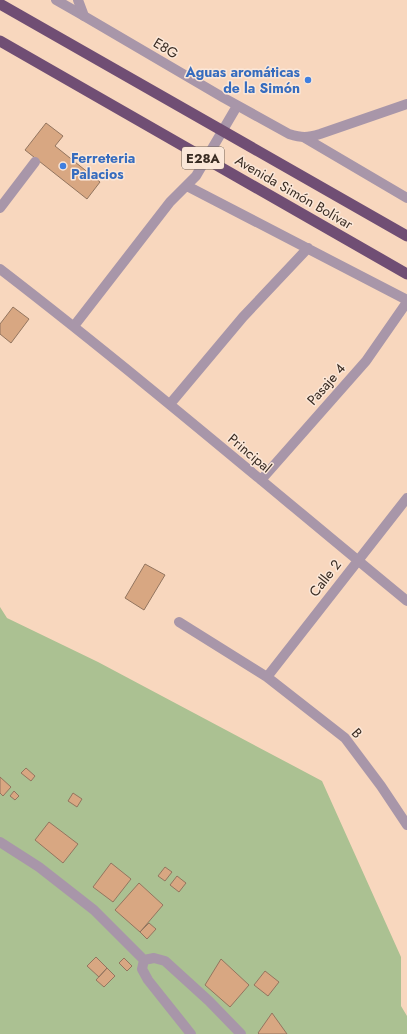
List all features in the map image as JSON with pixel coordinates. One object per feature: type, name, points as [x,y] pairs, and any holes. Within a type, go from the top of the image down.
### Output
[{"type":"highway","name":"Avenida Simón Bolívar","points":[[0,4],[407,236]]},
{"type":"highway","name":"Avenida Simón Bolívar","points":[[0,41],[407,274]]},
{"type":"street","name":"E8G","points":[[56,0],[238,106],[289,134],[306,138],[407,198]]},
{"type":"street","points":[[78,0],[84,16]]},
{"type":"street","points":[[306,138],[407,104]]},
{"type":"street","points":[[74,326],[170,202],[201,170],[238,106]]},
{"type":"street","points":[[0,208],[35,162]]},
{"type":"street","points":[[187,186],[407,301]]},
{"type":"street","points":[[170,404],[243,317],[308,248]]},
{"type":"street","name":"Principal","points":[[0,269],[74,326],[170,404],[407,601]]},
{"type":"street","name":"Pasaje 4","points":[[260,480],[366,361],[407,301]]},
{"type":"street","name":"Calle 2","points":[[267,677],[407,498]]},
{"type":"street","points":[[179,622],[267,677]]},
{"type":"street","name":"B","points":[[267,677],[345,738],[381,786],[407,825]]},
{"type":"street","points":[[0,842],[39,867],[94,910],[144,960]]},
{"type":"street","points":[[144,960],[154,958],[165,961],[241,1034]]},
{"type":"street","points":[[144,960],[142,969],[148,980],[191,1034]]},
{"type":"green space","points":[[0,607],[7,618],[98,662],[322,781],[401,957],[401,1006],[407,1016],[407,1034],[0,1034]]},
{"type":"building","name":"Ferreteria Palacios","points":[[46,123],[63,136],[55,146],[100,182],[87,199],[25,150]]},
{"type":"building","points":[[13,307],[29,319],[11,343],[0,334],[0,324]]},
{"type":"building","points":[[145,564],[165,575],[144,610],[125,598]]},
{"type":"building","points":[[26,768],[35,776],[31,781],[21,773]]},
{"type":"building","points":[[0,777],[11,787],[3,796],[0,793]]},
{"type":"building","points":[[14,791],[19,796],[15,800],[10,796]]},
{"type":"building","points":[[73,793],[82,799],[77,807],[68,801]]},
{"type":"building","points":[[49,822],[78,844],[63,863],[35,840]]},
{"type":"building","points":[[111,863],[131,879],[113,902],[93,887]]},
{"type":"building","points":[[165,867],[172,872],[165,881],[158,876]]},
{"type":"building","points":[[177,876],[186,883],[179,892],[170,885]]},
{"type":"building","points":[[139,883],[163,905],[140,932],[115,910]]},
{"type":"building","points":[[149,923],[156,929],[147,939],[140,932]]},
{"type":"building","points":[[96,957],[107,968],[99,977],[87,966]]},
{"type":"building","points":[[124,958],[132,966],[127,971],[119,963]]},
{"type":"building","points":[[221,959],[249,985],[230,1007],[205,985]]},
{"type":"building","points":[[107,968],[115,976],[104,987],[96,980]]},
{"type":"building","points":[[265,971],[279,982],[268,996],[254,985]]},
{"type":"building","points":[[272,1013],[287,1034],[258,1033]]},
{"type":"place","name":"Aguas aromáticas de la Simón","points":[[308,80]]},
{"type":"place","name":"Ferreteria Palacios","points":[[63,166]]}]
